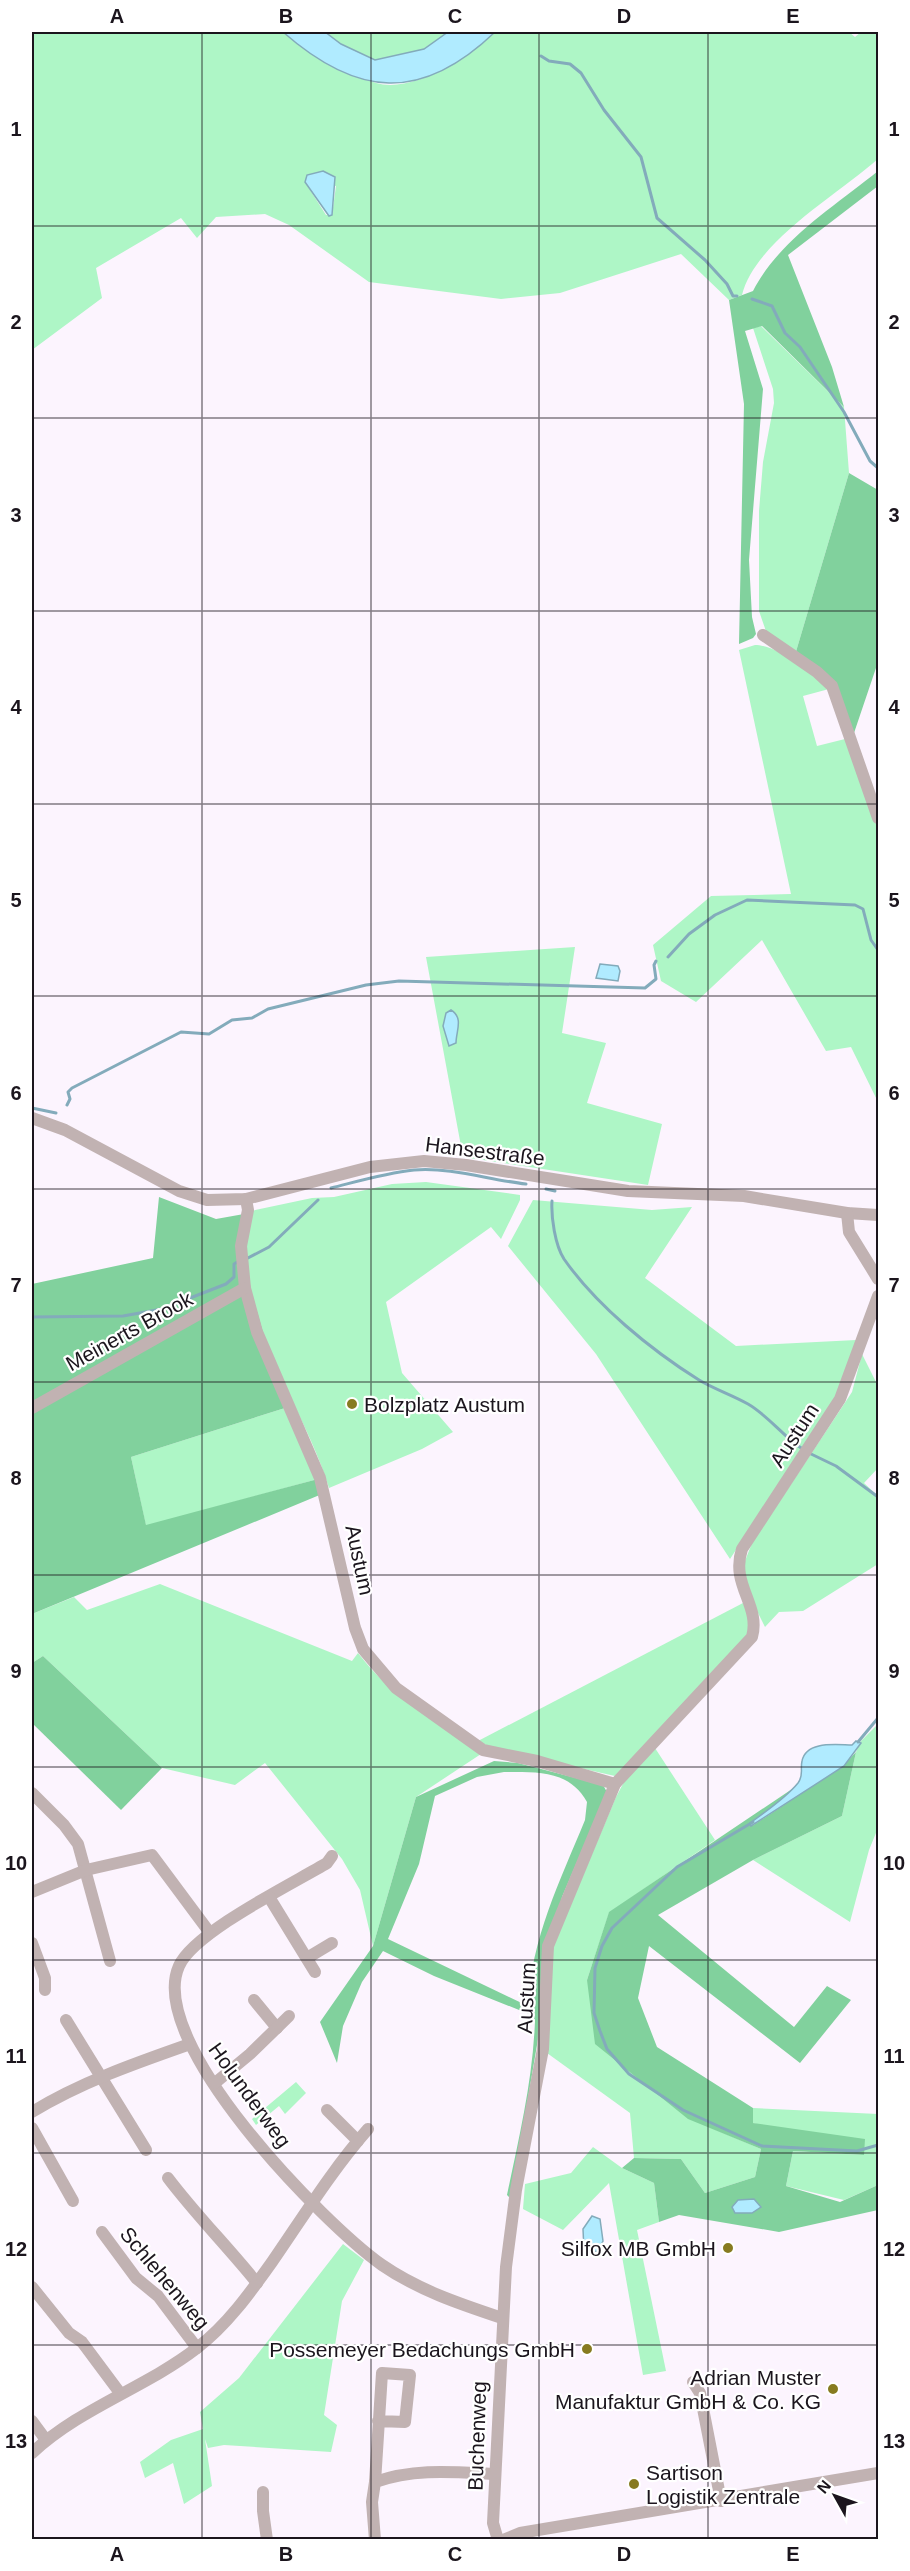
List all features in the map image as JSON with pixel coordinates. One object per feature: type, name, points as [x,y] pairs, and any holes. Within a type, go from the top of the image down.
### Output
[{"type":"street","points":[[764,635],[817,672],[832,686],[879,818]]},
{"type":"street","name":"Hansestraße","points":[[32,1118],[65,1130],[194,1197],[224,1202],[246,1199],[370,1167],[424,1161],[466,1165],[628,1191],[744,1196],[847,1213],[879,1215]]},
{"type":"street","name":"Austum","points":[[246,1199],[248,1210],[240,1246],[245,1288],[261,1341],[320,1478],[355,1628],[363,1649],[376,1668],[413,1702],[483,1750],[554,1765],[615,1784]]},
{"type":"street","points":[[847,1213],[849,1232],[879,1280]]},
{"type":"street","name":"Meinerts Brook","points":[[32,1408],[245,1288]]},
{"type":"street","name":"Austum","points":[[516,2190],[543,2049],[548,1947],[615,1784],[752,1637],[756,1624],[737,1571],[742,1549],[840,1399],[879,1296]]},
{"type":"street","points":[[32,1793],[73,1834],[86,1870],[110,1961]]},
{"type":"street","points":[[32,1892],[86,1870],[152,1856],[210,1933]]},
{"type":"street","name":"Holunderweg","points":[[332,1856],[327,1863],[210,1933],[188,1951],[175,1979],[176,2006],[190,2044],[242,2124],[312,2204],[364,2250],[403,2279],[457,2303],[502,2318]]},
{"type":"street","points":[[269,1897],[315,1972]]},
{"type":"street","points":[[32,1943],[45,1978],[45,1990]]},
{"type":"street","points":[[307,1958],[332,1943]]},
{"type":"street","points":[[254,2000],[277,2028]]},
{"type":"street","points":[[215,2083],[289,2016]]},
{"type":"street","points":[[66,2020],[146,2150]]},
{"type":"street","points":[[32,2112],[58,2096],[102,2077],[190,2044]]},
{"type":"street","points":[[327,2110],[358,2141]]},
{"type":"street","points":[[32,2128],[73,2201]]},
{"type":"street","name":"Schlehenweg","points":[[32,2453],[46,2440],[120,2393],[198,2348],[230,2318],[368,2129]]},
{"type":"street","points":[[168,2178],[205,2226],[220,2236],[257,2283]]},
{"type":"street","name":"Buchenweg","points":[[501,2540],[493,2523],[495,2474],[502,2318],[516,2190]]},
{"type":"street","name":"Schlehenweg","points":[[102,2232],[136,2278],[158,2296],[198,2348]]},
{"type":"street","points":[[32,2287],[69,2333],[82,2342],[120,2393]]},
{"type":"street","points":[[693,2382],[700,2393],[721,2501]]},
{"type":"street","points":[[32,2421],[46,2440]]},
{"type":"street","points":[[375,2540],[372,2502],[378,2421]]},
{"type":"street","points":[[375,2482],[426,2470],[495,2474]]},
{"type":"street","points":[[501,2540],[530,2531],[879,2473]]},
{"type":"street","points":[[263,2492],[267,2540]]},
{"type":"green space","points":[[32,32],[283,32],[309,50],[361,77],[376,83],[391,85],[407,83],[440,71],[471,52],[495,32],[849,32],[855,37],[861,32],[878,32],[878,159],[780,238],[763,256],[750,275],[742,295],[729,300],[681,254],[560,293],[501,299],[369,282],[289,225],[265,214],[216,217],[197,238],[181,218],[96,268],[102,298],[32,350]],"holes":[[[305,182],[336,186],[332,215],[326,215]]]},
{"type":"green space","points":[[325,32],[448,32],[424,49],[375,60],[341,44]]},
{"type":"green space","points":[[878,171],[878,186],[788,255],[832,367],[844,407],[762,326],[745,331],[763,389],[749,560],[752,617],[756,634],[753,638],[739,644],[744,404],[729,300],[753,291],[777,256],[793,240]]},
{"type":"green space","points":[[761,326],[844,407],[849,473],[795,655],[767,634],[759,611],[759,511],[763,462],[774,403],[773,389],[753,328]]},
{"type":"green space","points":[[849,473],[878,490],[878,662],[854,733],[843,704],[795,655]]},
{"type":"green space","points":[[755,645],[784,654],[823,682],[829,689],[803,696],[817,746],[849,738],[878,830],[878,1102],[851,1047],[826,1051],[762,940],[696,1002],[661,981],[653,945],[711,896],[791,894],[739,650]]},
{"type":"green space","points":[[575,947],[562,1033],[606,1043],[587,1103],[662,1124],[648,1185],[463,1157],[426,957]]},
{"type":"green space","points":[[426,1182],[520,1195],[520,1200],[501,1239],[491,1227],[386,1302],[402,1373],[453,1432],[422,1449],[329,1488],[254,1311],[247,1280],[244,1247],[251,1211],[312,1198],[334,1197],[392,1184]]},
{"type":"green space","points":[[159,1197],[216,1219],[244,1214],[238,1246],[285,1408],[131,1457],[146,1525],[318,1479],[322,1494],[32,1614],[32,1284],[153,1258]]},
{"type":"green space","points":[[533,1200],[652,1210],[692,1207],[645,1278],[736,1346],[856,1340],[843,1387],[730,1559],[596,1354],[508,1246]]},
{"type":"green space","points":[[862,1354],[878,1386],[878,1468],[864,1483],[878,1496],[878,1564],[803,1611],[779,1612],[765,1627],[751,1599],[743,1566],[752,1543],[852,1392]]},
{"type":"green space","points":[[285,1408],[318,1479],[146,1526],[131,1457]]},
{"type":"green space","points":[[160,1584],[352,1661],[358,1653],[371,1669],[400,1696],[481,1754],[416,1797],[373,1946],[360,1890],[342,1859],[265,1763],[235,1785],[162,1768],[43,1656],[32,1663],[32,1614],[74,1597],[87,1610]]},
{"type":"green space","points":[[743,1603],[753,1626],[750,1636],[615,1776],[492,1748],[478,1741]]},
{"type":"green space","points":[[43,1656],[162,1768],[121,1810],[32,1723],[32,1663]]},
{"type":"green space","points":[[878,1724],[878,1828],[869,1850],[850,1922],[753,1860],[842,1816],[856,1752],[860,1742]]},
{"type":"green space","points":[[655,1748],[715,1840],[609,1913],[587,1980],[688,2118],[761,2149],[755,2177],[705,2193],[681,2159],[634,2158],[630,2113],[547,2053],[553,1946],[616,1797],[624,1782]]},
{"type":"green space","points":[[856,1752],[842,1816],[753,1860],[658,1915],[794,2027],[827,1986],[851,2000],[800,2063],[649,1946],[638,1998],[657,2047],[753,2108],[753,2123],[865,2139],[864,2155],[793,2151],[786,2186],[840,2202],[878,2185],[878,2210],[779,2232],[679,2215],[659,2222],[654,2183],[622,2168],[634,2158],[681,2159],[705,2193],[755,2177],[761,2149],[688,2119],[595,2044],[587,1980],[609,1912],[795,1787],[752,1826],[843,1766]]},
{"type":"green space","points":[[494,1761],[518,1763],[603,1785],[607,1792],[562,1897],[511,2199],[507,2195],[525,2108],[534,2042],[535,2020],[529,2014],[434,1976],[383,1951],[362,1982],[343,2026],[337,2063],[320,2022],[373,1946],[416,1797]],"holes":[[[504,1772],[540,1773],[562,1778],[580,1792],[587,1802],[585,1820],[541,1934],[530,1981],[528,2006],[388,1939],[419,1864],[435,1796],[477,1777]]]},
{"type":"green space","points":[[296,2082],[306,2093],[285,2114],[279,2106],[256,2125],[252,2119]]},
{"type":"green space","points":[[753,2108],[878,2114],[878,2185],[844,2200],[786,2186],[793,2151],[864,2155],[753,2123]]},
{"type":"green space","points":[[593,2147],[622,2168],[654,2183],[659,2222],[637,2230],[666,2371],[643,2375],[609,2183],[563,2230],[523,2209],[525,2184],[571,2173]]},
{"type":"green space","points":[[343,2244],[364,2260],[342,2301],[324,2415],[337,2425],[331,2452],[224,2445],[208,2448],[205,2439],[212,2486],[184,2504],[173,2463],[145,2478],[140,2462],[171,2440],[203,2429],[200,2412],[239,2378]]},
{"type":"water","points":[[283,32],[325,32],[341,44],[375,60],[424,49],[448,32],[495,32],[468,55],[441,71],[415,80],[389,83],[363,79],[337,69],[310,54]]},
{"type":"water","points":[[323,171],[335,177],[332,215],[329,216],[305,182],[307,175]]},
{"type":"water","points":[[600,964],[618,966],[620,971],[618,981],[596,978]]},
{"type":"water","points":[[451,1010],[457,1017],[458,1025],[456,1043],[449,1046],[443,1026],[446,1013]]},
{"type":"water","points":[[856,1741],[861,1743],[844,1766],[751,1826],[750,1823],[781,1800],[798,1783],[805,1754],[823,1745],[852,1745]]},
{"type":"water","points":[[754,2199],[761,2207],[752,2213],[735,2213],[732,2207],[738,2200]]},
{"type":"water","points":[[592,2216],[600,2219],[603,2241],[598,2251],[587,2252],[584,2251],[583,2229]]},
{"type":"waterway","points":[[541,56],[549,61],[570,64],[581,73],[604,110],[641,157],[657,218],[705,260],[727,284],[733,296],[737,296]]},
{"type":"waterway","points":[[752,299],[772,306],[785,333],[800,347],[844,412],[870,461],[878,468]]},
{"type":"waterway","points":[[668,957],[689,934],[715,915],[747,900],[855,905],[863,909],[871,940],[878,950]]},
{"type":"waterway","points":[[67,1105],[70,1099],[68,1092],[72,1088],[181,1032],[209,1034],[232,1020],[252,1018],[268,1009],[366,985],[399,981],[645,988],[656,979],[654,965],[656,961]]},
{"type":"waterway","points":[[32,1108],[56,1113]]},
{"type":"waterway","points":[[331,1188],[414,1170],[442,1170],[526,1184]]},
{"type":"waterway","points":[[546,1189],[555,1191]]},
{"type":"waterway","points":[[246,1259],[269,1247],[318,1200]]},
{"type":"waterway","points":[[552,1201],[554,1231],[564,1259],[608,1310],[662,1355],[699,1380],[756,1409],[804,1450]]},
{"type":"waterway","points":[[32,1317],[123,1316],[162,1309],[226,1284],[234,1277],[234,1264],[239,1261]]},
{"type":"waterway","points":[[809,1453],[836,1466],[878,1497]]},
{"type":"waterway","points":[[858,1742],[878,1718]]},
{"type":"waterway","points":[[753,1822],[677,1867],[612,1928],[602,1946],[595,1968],[594,2013],[600,2031],[607,2049],[629,2074],[683,2110],[762,2146],[857,2151],[878,2145]]},
{"type":"place","name":"Bolzplatz Austum","points":[[352,1404]]},
{"type":"place","name":"Silfox MB GmbH","points":[[728,2248]]},
{"type":"place","name":"Possemeyer Bedachungs GmbH","points":[[587,2349]]},
{"type":"place","name":"Adrian Muster Manufaktur GmbH & Co. KG","points":[[833,2389]]},
{"type":"place","name":"Sartison Logistik Zentrale","points":[[634,2484]]}]
